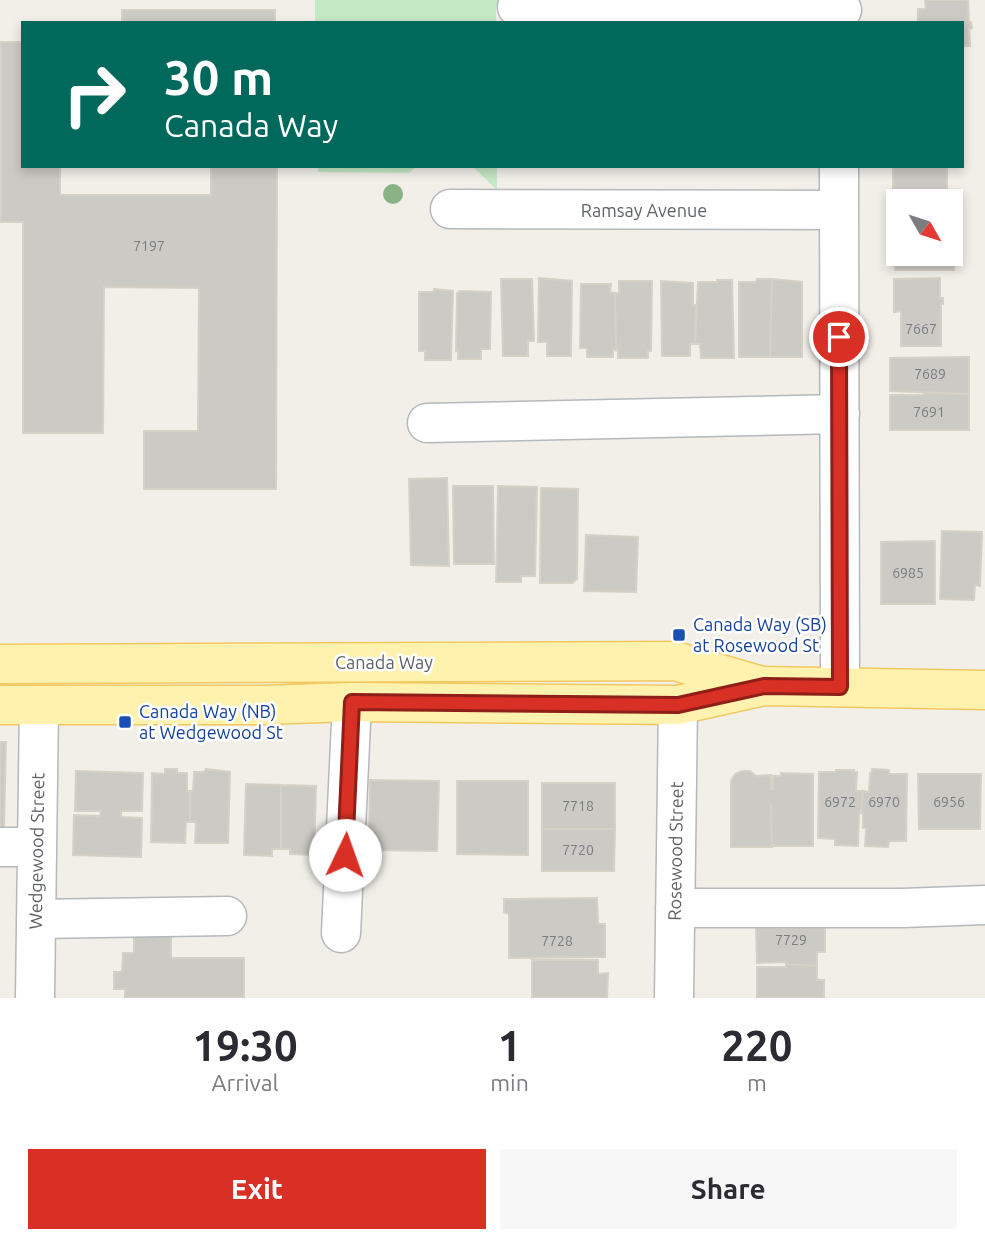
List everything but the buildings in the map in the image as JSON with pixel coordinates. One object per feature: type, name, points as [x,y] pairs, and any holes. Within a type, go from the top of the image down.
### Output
[{"type":"main road","name":"Canada Way","points":[[0,664],[675,661],[764,686]]},
{"type":"main road","name":"Canada Way","points":[[0,705],[263,705],[352,702],[678,705],[764,686],[985,690]]},
{"type":"street","points":[[517,7],[817,8],[842,11]]},
{"type":"street","points":[[839,168],[840,687]]},
{"type":"street","name":"Ramsay Avenue","points":[[450,209],[838,210]]},
{"type":"street","points":[[427,423],[840,414]]},
{"type":"street","points":[[341,933],[352,702]]},
{"type":"street","name":"Wedgewood Street","points":[[35,998],[36,919],[18,847],[39,705]]},
{"type":"street","name":"Rosewood Street","points":[[674,998],[678,705]]},
{"type":"street","points":[[675,908],[985,905]]},
{"type":"street","points":[[36,919],[227,916]]},
{"type":"green space","points":[[315,0],[653,0],[517,7],[496,5],[496,21],[315,21]]},
{"type":"green space","points":[[318,168],[415,168],[409,173],[318,172]]},
{"type":"green space","points":[[474,168],[497,168],[497,190]]},
{"type":"place","name":"Canada Way (SB) at Rosewood St","points":[[679,635]]},
{"type":"place","name":"Canada Way (NB) at Wedgewood St","points":[[125,722]]},
{"type":"route","points":[[345,855],[352,702],[678,705],[764,686],[840,687],[839,337]]}]
